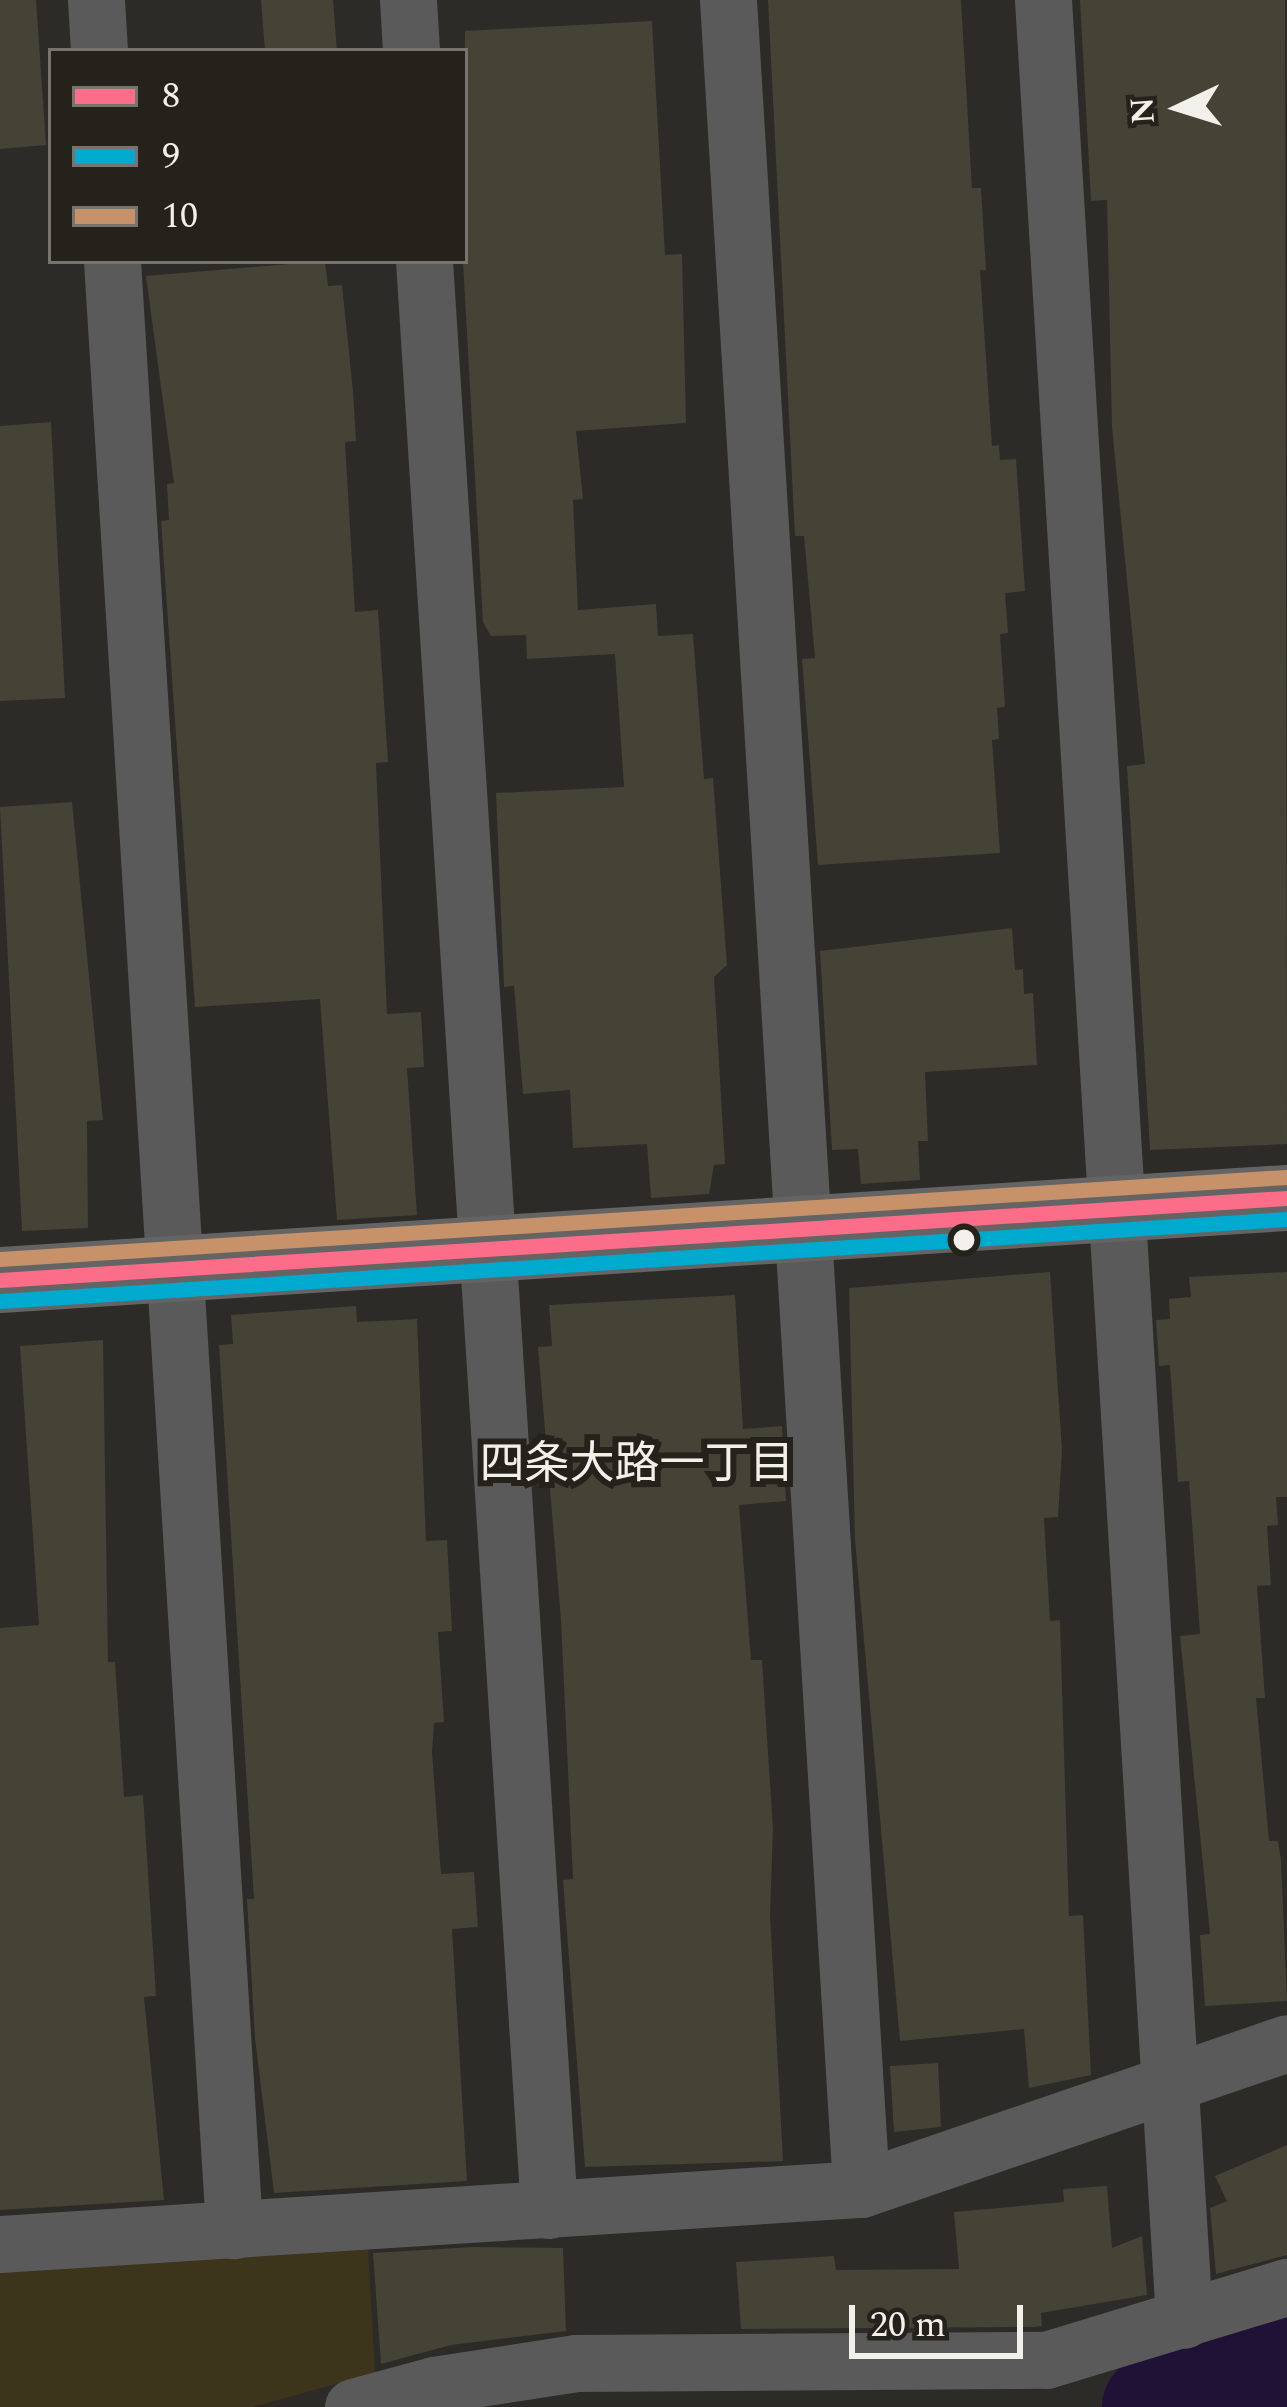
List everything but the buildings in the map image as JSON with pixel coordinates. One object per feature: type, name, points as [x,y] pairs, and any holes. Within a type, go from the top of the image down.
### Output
[{"type":"street","points":[[96,0],[99,48]]},
{"type":"street","points":[[408,0],[411,48]]},
{"type":"street","points":[[728,0],[861,2189]]},
{"type":"street","points":[[1043,0],[1184,2320]]},
{"type":"street","points":[[112,264],[234,2230]]},
{"type":"street","points":[[424,264],[549,2210]]},
{"type":"street","points":[[0,1280],[1287,1198]]},
{"type":"street","points":[[0,2244],[861,2189],[1287,2043]]},
{"type":"street","points":[[353,2407],[434,2385],[576,2363],[1046,2360],[1287,2287]]},
{"type":"shaded area","points":[[368,2247],[375,2373],[253,2407],[0,2407],[0,2268]]},
{"type":"waterway","points":[[1154,2407],[1287,2364]]},
{"type":"transit line","name":"10","points":[[0,1259],[1286,1177]]},
{"type":"transit line","name":"8","points":[[0,1280],[1287,1198]]},
{"type":"transit line","name":"9","points":[[1,1301],[1287,1219]]},
{"type":"district","name":"四条大路一丁目","points":[[637,1465]]}]
